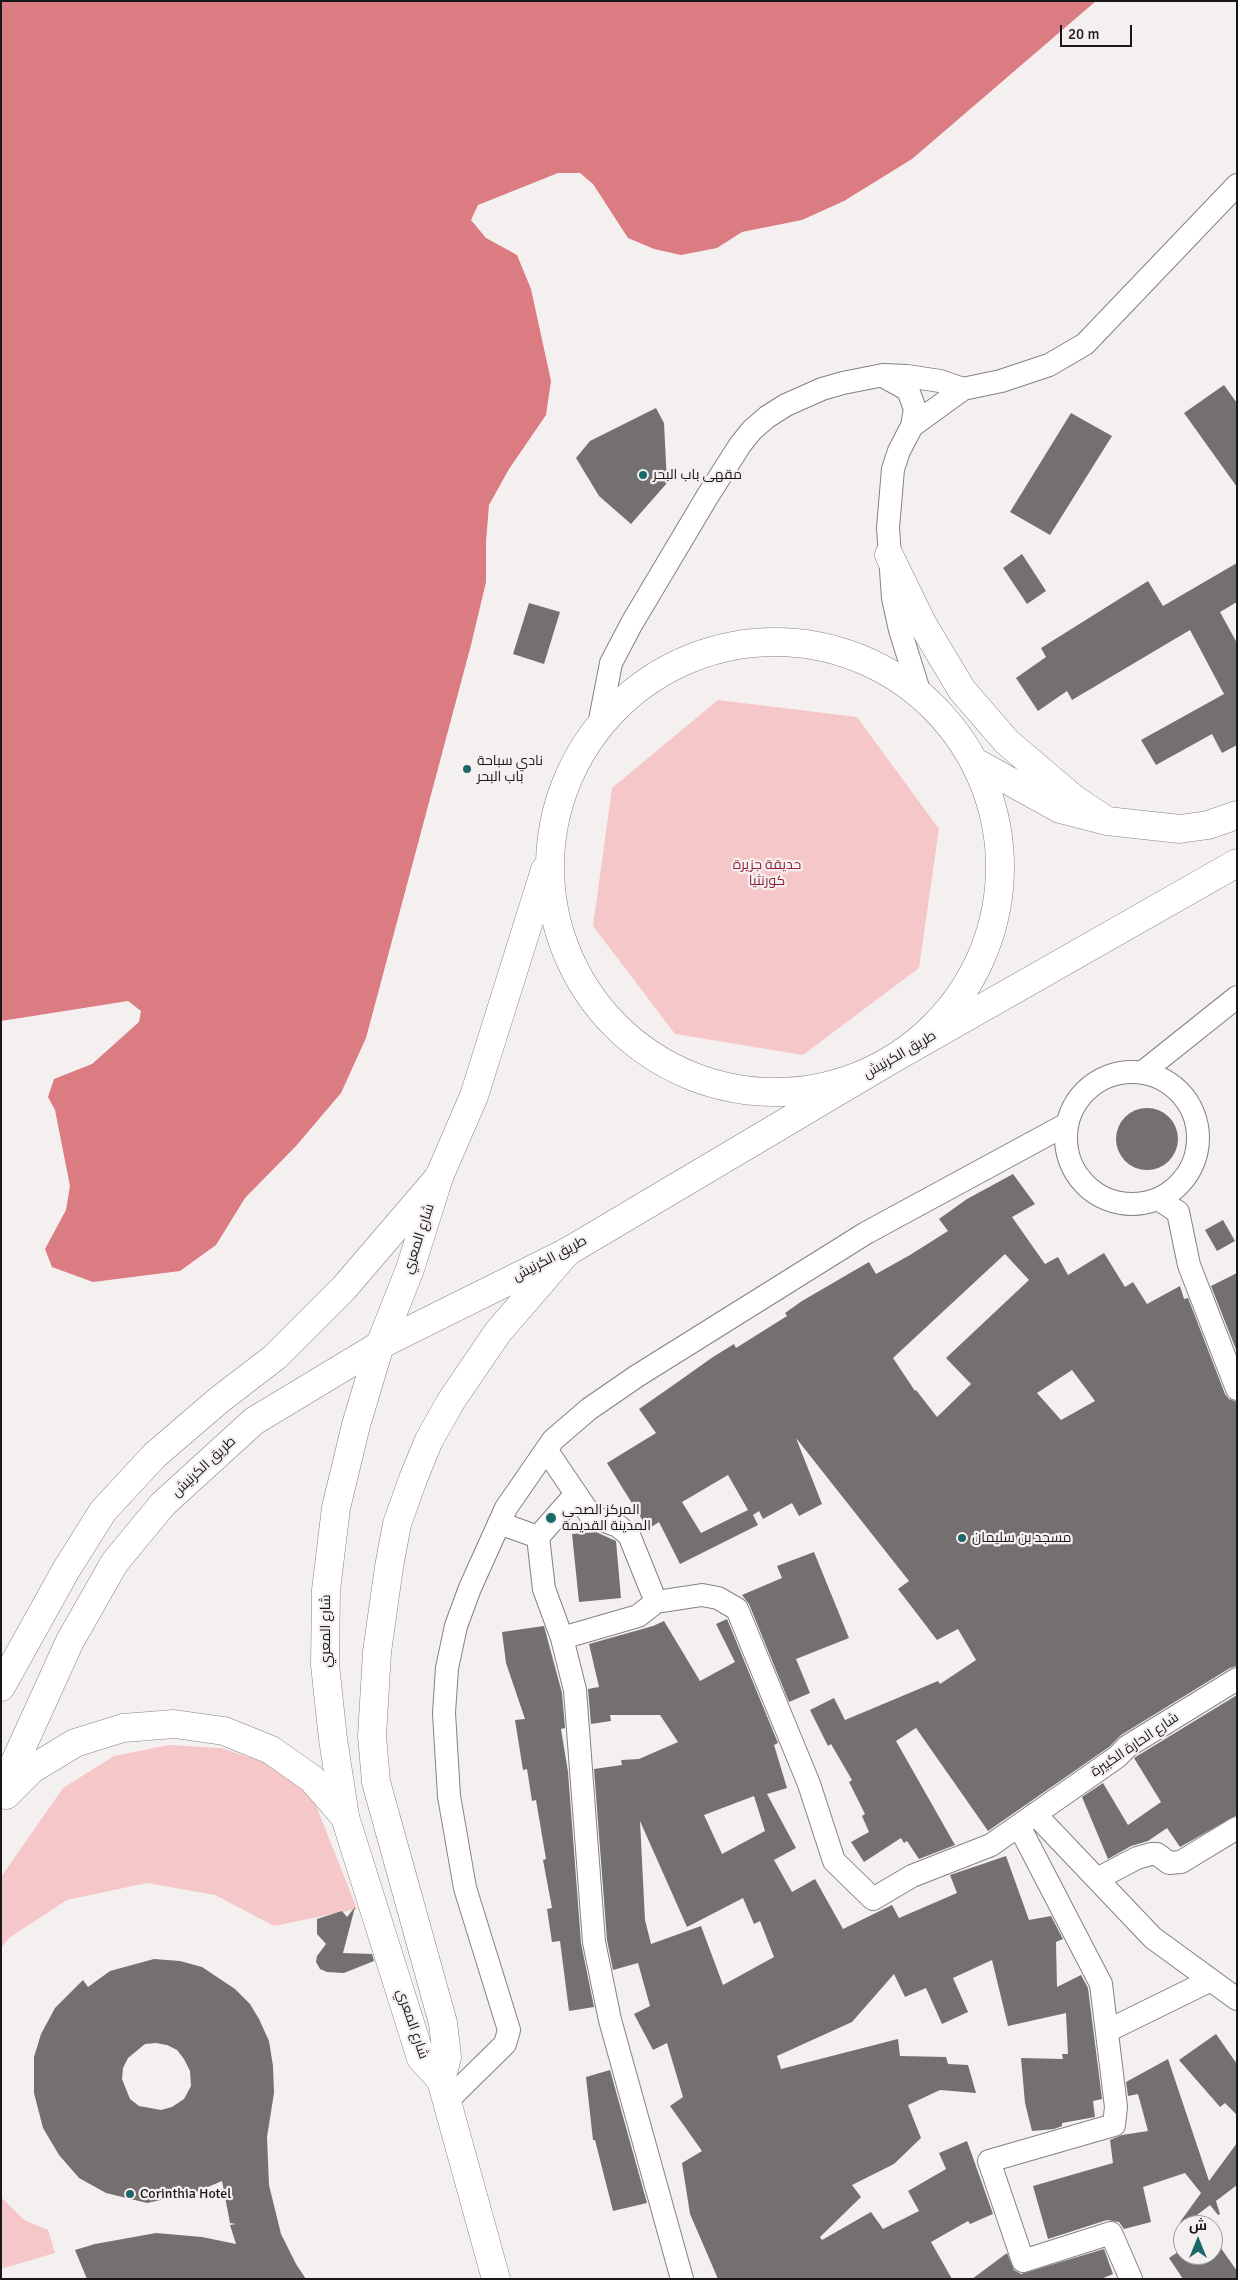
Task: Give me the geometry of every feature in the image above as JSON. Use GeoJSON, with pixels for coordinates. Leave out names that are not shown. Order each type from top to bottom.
{"type":"FeatureCollection","features":[{"type":"Feature","properties":{"kind":"main road"},"geometry":{"type":"LineString","coordinates":[[889,555],[923,625],[962,690],[1007,742],[1074,798],[1107,821]]}},
{"type":"Feature","properties":{"kind":"main road"},"geometry":{"type":"LineString","coordinates":[[1,1687],[66,1570],[103,1511],[155,1455],[275,1357],[344,1288],[438,1177],[474,1096],[549,857],[556,810],[570,774],[599,725],[627,697],[659,674],[695,656],[733,646],[773,642],[813,645],[851,655],[888,672],[920,694],[975,762],[995,816],[1001,873],[992,929],[970,982],[934,1027],[888,1061],[844,1081],[797,1091],[749,1090],[702,1080],[658,1059],[620,1030],[584,985],[566,951],[552,905],[549,857]]}},
{"type":"Feature","properties":{"kind":"main road"},"geometry":{"type":"LineString","coordinates":[[975,762],[1060,809],[1107,821],[1180,829],[1208,825],[1237,815]]}},
{"type":"Feature","properties":{"kind":"main road","name":"طريق الكرنيش"},"geometry":{"type":"LineString","coordinates":[[1,1793],[70,1641],[115,1562],[163,1504],[254,1421],[380,1345],[567,1252],[888,1061],[1237,863]]}},
{"type":"Feature","properties":{"kind":"main road","name":"شارع المعري"},"geometry":{"type":"LineString","coordinates":[[438,1177],[410,1269],[380,1345],[356,1425],[336,1508],[326,1590],[325,1664],[334,1748],[345,1817],[421,2058],[444,2090],[496,2279]]}},
{"type":"Feature","properties":{"kind":"main road","name":"شارع المعري"},"geometry":{"type":"LineString","coordinates":[[444,2090],[447,2057],[443,2023],[376,1782],[372,1726],[377,1652],[389,1567],[397,1524],[429,1440],[442,1416],[498,1332],[567,1252]]}},
{"type":"Feature","properties":{"kind":"main road"},"geometry":{"type":"LineString","coordinates":[[1,1799],[32,1769],[76,1743],[124,1728],[174,1724],[224,1732],[270,1750],[312,1779],[345,1817]]}},
{"type":"Feature","properties":{"kind":"street"},"geometry":{"type":"LineString","coordinates":[[912,426],[963,389],[1001,381],[1049,365],[1085,344],[1237,184]]}},
{"type":"Feature","properties":{"kind":"street"},"geometry":{"type":"LineString","coordinates":[[599,725],[611,664],[661,570],[740,445],[767,417],[802,397],[822,389],[883,375],[924,377],[963,389]]}},
{"type":"Feature","properties":{"kind":"street"},"geometry":{"type":"LineString","coordinates":[[883,375],[908,390],[915,409],[912,426],[899,451],[893,469],[889,495],[889,555],[893,598],[900,630],[920,694]]}},
{"type":"Feature","properties":{"kind":"street"},"geometry":{"type":"LineString","coordinates":[[1143,1072],[1237,997]]}},
{"type":"Feature","properties":{"kind":"street"},"geometry":{"type":"LineString","coordinates":[[1126,1072],[1143,1072],[1158,1077],[1172,1085],[1184,1096],[1193,1110],[1198,1130],[1198,1152],[1190,1172],[1176,1188],[1158,1199],[1137,1204],[1116,1202],[1096,1194],[1080,1180],[1070,1162],[1065,1141],[1067,1124],[1073,1108],[1082,1093],[1096,1082],[1111,1075],[1126,1072]]}},
{"type":"Feature","properties":{"kind":"street"},"geometry":{"type":"LineString","coordinates":[[444,2090],[505,2044],[509,2030],[465,1888],[449,1796],[444,1713],[447,1668],[456,1626],[470,1588],[506,1508],[553,1440],[589,1409],[732,1315],[866,1232],[1067,1124]]}},
{"type":"Feature","properties":{"kind":"street"},"geometry":{"type":"LineString","coordinates":[[1158,1199],[1178,1212],[1189,1265],[1237,1389]]}},
{"type":"Feature","properties":{"kind":"street"},"geometry":{"type":"LineString","coordinates":[[547,1451],[591,1516],[618,1526],[629,1535],[656,1602],[638,1616],[562,1638]]}},
{"type":"Feature","properties":{"kind":"street"},"geometry":{"type":"LineString","coordinates":[[576,1495],[538,1537],[544,1589],[562,1638],[575,1690],[594,1942],[610,2020],[682,2279]]}},
{"type":"Feature","properties":{"kind":"street"},"geometry":{"type":"LineString","coordinates":[[499,1523],[538,1537]]}},
{"type":"Feature","properties":{"kind":"street","name":"شارع الحارة الكبيرة"},"geometry":{"type":"LineString","coordinates":[[656,1602],[702,1595],[718,1598],[737,1609],[809,1784],[834,1861],[873,1899],[912,1876],[991,1845],[1117,1758],[1128,1746],[1237,1679]]}},
{"type":"Feature","properties":{"kind":"street"},"geometry":{"type":"LineString","coordinates":[[1027,1820],[1097,1878],[1153,1938],[1209,1981],[1237,1999]]}},
{"type":"Feature","properties":{"kind":"street"},"geometry":{"type":"LineString","coordinates":[[1027,1820],[1101,1984],[1109,2030],[1116,2106],[1114,2125],[989,2161],[1023,2261],[1111,2233],[1131,2279]]}},
{"type":"Feature","properties":{"kind":"street"},"geometry":{"type":"LineString","coordinates":[[1097,1878],[1137,1858],[1151,1854],[1157,1854],[1169,1863],[1181,1862],[1237,1828]]}},
{"type":"Feature","properties":{"kind":"street"},"geometry":{"type":"LineString","coordinates":[[1109,2030],[1209,1981]]}},
{"type":"Feature","properties":{"kind":"green space","name":"حديقة جزيرة كورنثيا"},"geometry":{"type":"Polygon","coordinates":[[[718,700],[857,717],[939,829],[919,968],[803,1055],[675,1034],[593,926],[612,788],[718,700]]]}},
{"type":"Feature","properties":{"kind":"green space"},"geometry":{"type":"Polygon","coordinates":[[[169,1745],[221,1748],[272,1765],[313,1798],[357,1909],[274,1926],[215,1895],[147,1883],[67,1900],[9,1938],[1,1948],[1,1877],[63,1788],[114,1756],[169,1745]]]}},
{"type":"Feature","properties":{"kind":"green space"},"geometry":{"type":"Polygon","coordinates":[[[1,2197],[24,2220],[48,2230],[55,2253],[1,2269],[1,2197]]]}},
{"type":"Feature","properties":{"kind":"shaded area"},"geometry":{"type":"Polygon","coordinates":[[[1,1],[1096,1],[912,159],[844,201],[802,220],[742,232],[717,248],[681,255],[654,249],[628,238],[593,184],[580,173],[558,173],[478,205],[471,220],[486,238],[517,255],[531,289],[551,381],[546,415],[509,469],[489,505],[486,542],[486,582],[471,645],[366,1038],[341,1093],[296,1146],[245,1198],[216,1245],[180,1271],[93,1282],[52,1267],[45,1249],[66,1210],[70,1186],[55,1110],[48,1097],[54,1079],[92,1064],[139,1022],[141,1011],[128,1001],[1,1021],[1,1]]]}},
{"type":"Feature","properties":{"kind":"building"},"geometry":{"type":"Polygon","coordinates":[[[1224,385],[1237,403],[1237,487],[1184,413],[1224,385]]]}},
{"type":"Feature","properties":{"kind":"building"},"geometry":{"type":"Polygon","coordinates":[[[656,408],[664,423],[667,483],[631,524],[599,496],[576,458],[590,441],[656,408]]]}},
{"type":"Feature","properties":{"kind":"building"},"geometry":{"type":"Polygon","coordinates":[[[1071,413],[1112,436],[1050,535],[1010,512],[1071,413]]]}},
{"type":"Feature","properties":{"kind":"building"},"geometry":{"type":"Polygon","coordinates":[[[1022,554],[1046,591],[1027,604],[1003,568],[1022,554]]]}},
{"type":"Feature","properties":{"kind":"building"},"geometry":{"type":"Polygon","coordinates":[[[1237,563],[1237,602],[1220,612],[1237,643],[1237,745],[1222,753],[1212,734],[1156,765],[1141,740],[1224,694],[1190,630],[1072,700],[1067,691],[1038,711],[1016,678],[1046,657],[1041,648],[1148,581],[1163,606],[1237,563]]]}},
{"type":"Feature","properties":{"kind":"building"},"geometry":{"type":"Polygon","coordinates":[[[529,603],[560,612],[544,664],[513,654],[529,603]]]}},
{"type":"Feature","properties":{"kind":"building"},"geometry":{"type":"Polygon","coordinates":[[[1141,1108],[1153,1108],[1169,1117],[1176,1127],[1178,1139],[1176,1151],[1169,1161],[1153,1170],[1141,1170],[1130,1165],[1121,1156],[1116,1145],[1116,1133],[1121,1122],[1130,1113],[1141,1108]]]}},
{"type":"Feature","properties":{"kind":"building"},"geometry":{"type":"Polygon","coordinates":[[[1013,1174],[1035,1204],[1012,1217],[1045,1264],[1058,1257],[1068,1275],[1104,1253],[1125,1287],[1133,1282],[1147,1304],[1180,1286],[1184,1299],[1188,1298],[1225,1394],[1229,1399],[1237,1402],[1237,1666],[1230,1668],[1121,1735],[1109,1747],[988,1831],[916,1728],[896,1741],[955,1845],[919,1859],[907,1841],[904,1843],[901,1838],[864,1862],[851,1842],[869,1832],[862,1816],[865,1814],[849,1782],[852,1780],[831,1744],[828,1746],[810,1710],[834,1698],[845,1720],[938,1681],[940,1684],[976,1660],[958,1629],[937,1640],[898,1589],[909,1581],[796,1438],[822,1504],[799,1516],[792,1503],[763,1519],[759,1511],[753,1515],[758,1525],[680,1564],[659,1522],[648,1529],[607,1463],[656,1433],[639,1409],[713,1357],[734,1344],[736,1348],[787,1316],[785,1313],[802,1301],[869,1262],[876,1274],[948,1231],[939,1219],[967,1199],[1013,1174]],[[1005,1254],[893,1358],[915,1391],[937,1417],[971,1384],[946,1358],[1029,1280],[1005,1254]],[[1072,1370],[1037,1393],[1061,1420],[1095,1401],[1072,1370]],[[728,1475],[682,1502],[701,1533],[748,1510],[728,1475]]]}},
{"type":"Feature","properties":{"kind":"building"},"geometry":{"type":"Polygon","coordinates":[[[1223,1220],[1235,1241],[1217,1251],[1205,1230],[1223,1220]]]}},
{"type":"Feature","properties":{"kind":"building"},"geometry":{"type":"Polygon","coordinates":[[[1237,1273],[1237,1352],[1211,1286],[1237,1273]]]}},
{"type":"Feature","properties":{"kind":"building"},"geometry":{"type":"Polygon","coordinates":[[[596,1532],[616,1541],[621,1598],[579,1602],[572,1534],[596,1532]]]}},
{"type":"Feature","properties":{"kind":"building"},"geometry":{"type":"Polygon","coordinates":[[[814,1552],[849,1638],[796,1659],[810,1693],[789,1702],[749,1604],[742,1595],[782,1578],[777,1566],[814,1552]]]}},
{"type":"Feature","properties":{"kind":"building"},"geometry":{"type":"Polygon","coordinates":[[[727,1619],[778,1743],[774,1745],[787,1788],[767,1794],[796,1848],[774,1860],[792,1892],[815,1879],[843,1929],[892,1905],[899,1918],[957,1893],[950,1875],[1006,1856],[1029,1920],[1051,1916],[1063,1939],[1056,1942],[1057,1987],[1081,1975],[1088,1988],[1102,2099],[1093,2101],[1095,2117],[1062,2123],[1062,2126],[1054,2129],[1032,2131],[1025,2103],[1021,2058],[1063,2059],[1062,2054],[1068,2054],[1066,2013],[1008,2026],[992,1960],[953,1978],[968,2012],[942,2024],[926,1988],[905,1997],[894,1974],[852,2022],[777,2056],[781,2069],[898,2039],[900,2056],[946,2057],[948,2064],[968,2065],[976,2093],[940,2090],[908,2105],[921,2138],[894,2164],[852,2185],[861,2197],[820,2237],[822,2240],[871,2212],[883,2229],[919,2211],[908,2191],[946,2169],[939,2153],[967,2141],[993,2214],[970,2224],[968,2221],[931,2242],[952,2279],[718,2279],[690,2214],[682,2163],[702,2151],[670,2106],[683,2097],[667,2043],[653,2050],[634,2014],[650,2006],[638,1963],[613,1970],[607,1940],[594,1769],[622,1765],[621,1760],[639,1759],[678,1742],[660,1715],[610,1715],[611,1721],[591,1724],[588,1689],[599,1687],[589,1644],[653,1626],[664,1621],[700,1681],[735,1662],[716,1624],[727,1619]],[[754,1796],[704,1815],[722,1854],[765,1831],[754,1796]],[[640,1821],[645,1920],[651,1944],[701,1926],[723,1985],[774,1957],[760,1921],[754,1924],[743,1898],[687,1927],[640,1821]]]}},
{"type":"Feature","properties":{"kind":"building"},"geometry":{"type":"Polygon","coordinates":[[[544,1626],[562,1693],[565,1728],[561,1729],[568,1772],[581,1943],[594,2007],[569,2011],[560,1941],[552,1942],[547,1909],[552,1908],[543,1860],[546,1859],[536,1800],[532,1801],[527,1769],[523,1770],[515,1720],[525,1719],[506,1663],[502,1632],[544,1626]]]}},
{"type":"Feature","properties":{"kind":"building"},"geometry":{"type":"Polygon","coordinates":[[[1237,1695],[1237,1815],[1180,1847],[1167,1828],[1148,1841],[1131,1846],[1108,1859],[1082,1797],[1103,1783],[1128,1825],[1161,1802],[1134,1758],[1237,1695]]]}},
{"type":"Feature","properties":{"kind":"building"},"geometry":{"type":"Polygon","coordinates":[[[355,1907],[343,1953],[372,1954],[374,1961],[344,1973],[327,1972],[320,1969],[316,1962],[317,1956],[326,1944],[317,1934],[317,1919],[342,1911],[347,1917],[355,1907]]]}},
{"type":"Feature","properties":{"kind":"building"},"geometry":{"type":"Polygon","coordinates":[[[154,1959],[180,1961],[202,1967],[235,1989],[250,2004],[269,2041],[273,2066],[274,2093],[267,2137],[269,2185],[281,2234],[306,2279],[87,2279],[75,2250],[95,2244],[156,2233],[202,2237],[236,2244],[230,2225],[236,2224],[230,2223],[222,2181],[194,2193],[147,2203],[106,2193],[79,2178],[59,2155],[43,2128],[34,2093],[34,2057],[41,2034],[55,2008],[83,1980],[88,1987],[110,1971],[154,1959]],[[145,2044],[128,2058],[123,2068],[122,2079],[130,2099],[139,2106],[161,2110],[172,2107],[184,2099],[191,2086],[190,2071],[184,2059],[177,2050],[167,2045],[145,2044]]]}},
{"type":"Feature","properties":{"kind":"building"},"geometry":{"type":"Polygon","coordinates":[[[1216,2034],[1237,2064],[1237,2115],[1225,2103],[1220,2107],[1179,2060],[1216,2034]]]}},
{"type":"Feature","properties":{"kind":"building"},"geometry":{"type":"Polygon","coordinates":[[[1168,2059],[1209,2181],[1237,2143],[1237,2185],[1216,2201],[1220,2214],[1218,2215],[1210,2205],[1197,2215],[1185,2215],[1201,2193],[1185,2173],[1143,2187],[1151,2222],[1124,2229],[1119,2222],[1107,2220],[1048,2239],[1033,2186],[1113,2163],[1110,2140],[1122,2135],[1148,2131],[1138,2094],[1128,2096],[1126,2082],[1168,2059]]]}},
{"type":"Feature","properties":{"kind":"building"},"geometry":{"type":"Polygon","coordinates":[[[610,2070],[647,2203],[613,2211],[595,2140],[593,2140],[586,2077],[610,2070]]]}},
{"type":"Feature","properties":{"kind":"building"},"geometry":{"type":"Polygon","coordinates":[[[1104,2249],[1113,2274],[1101,2279],[972,2279],[1007,2253],[1014,2270],[1021,2274],[1104,2249]]]}},
{"type":"Feature","properties":{"kind":"building"},"geometry":{"type":"Polygon","coordinates":[[[1223,2251],[1237,2271],[1237,2279],[1183,2279],[1174,2265],[1223,2265],[1223,2251]]]}},
{"type":"Feature","properties":{"kind":"building"},"geometry":{"type":"Polygon","coordinates":[[[1173,2255],[1173,2264],[1169,2258],[1173,2255]]]}},
{"type":"Feature","properties":{"kind":"place","name":"مقهى باب البحر"},"geometry":{"type":"Point","coordinates":[643,475]}},
{"type":"Feature","properties":{"kind":"place","name":"نادي سباحة باب البحر"},"geometry":{"type":"Point","coordinates":[467,769]}},
{"type":"Feature","properties":{"kind":"place","name":"المركز الصحي المدينة القديمة"},"geometry":{"type":"Point","coordinates":[551,1518]}},
{"type":"Feature","properties":{"kind":"place","name":"مسجد بن سليمان"},"geometry":{"type":"Point","coordinates":[962,1538]}},
{"type":"Feature","properties":{"kind":"place","name":"Corinthia Hotel"},"geometry":{"type":"Point","coordinates":[130,2194]}}]}
